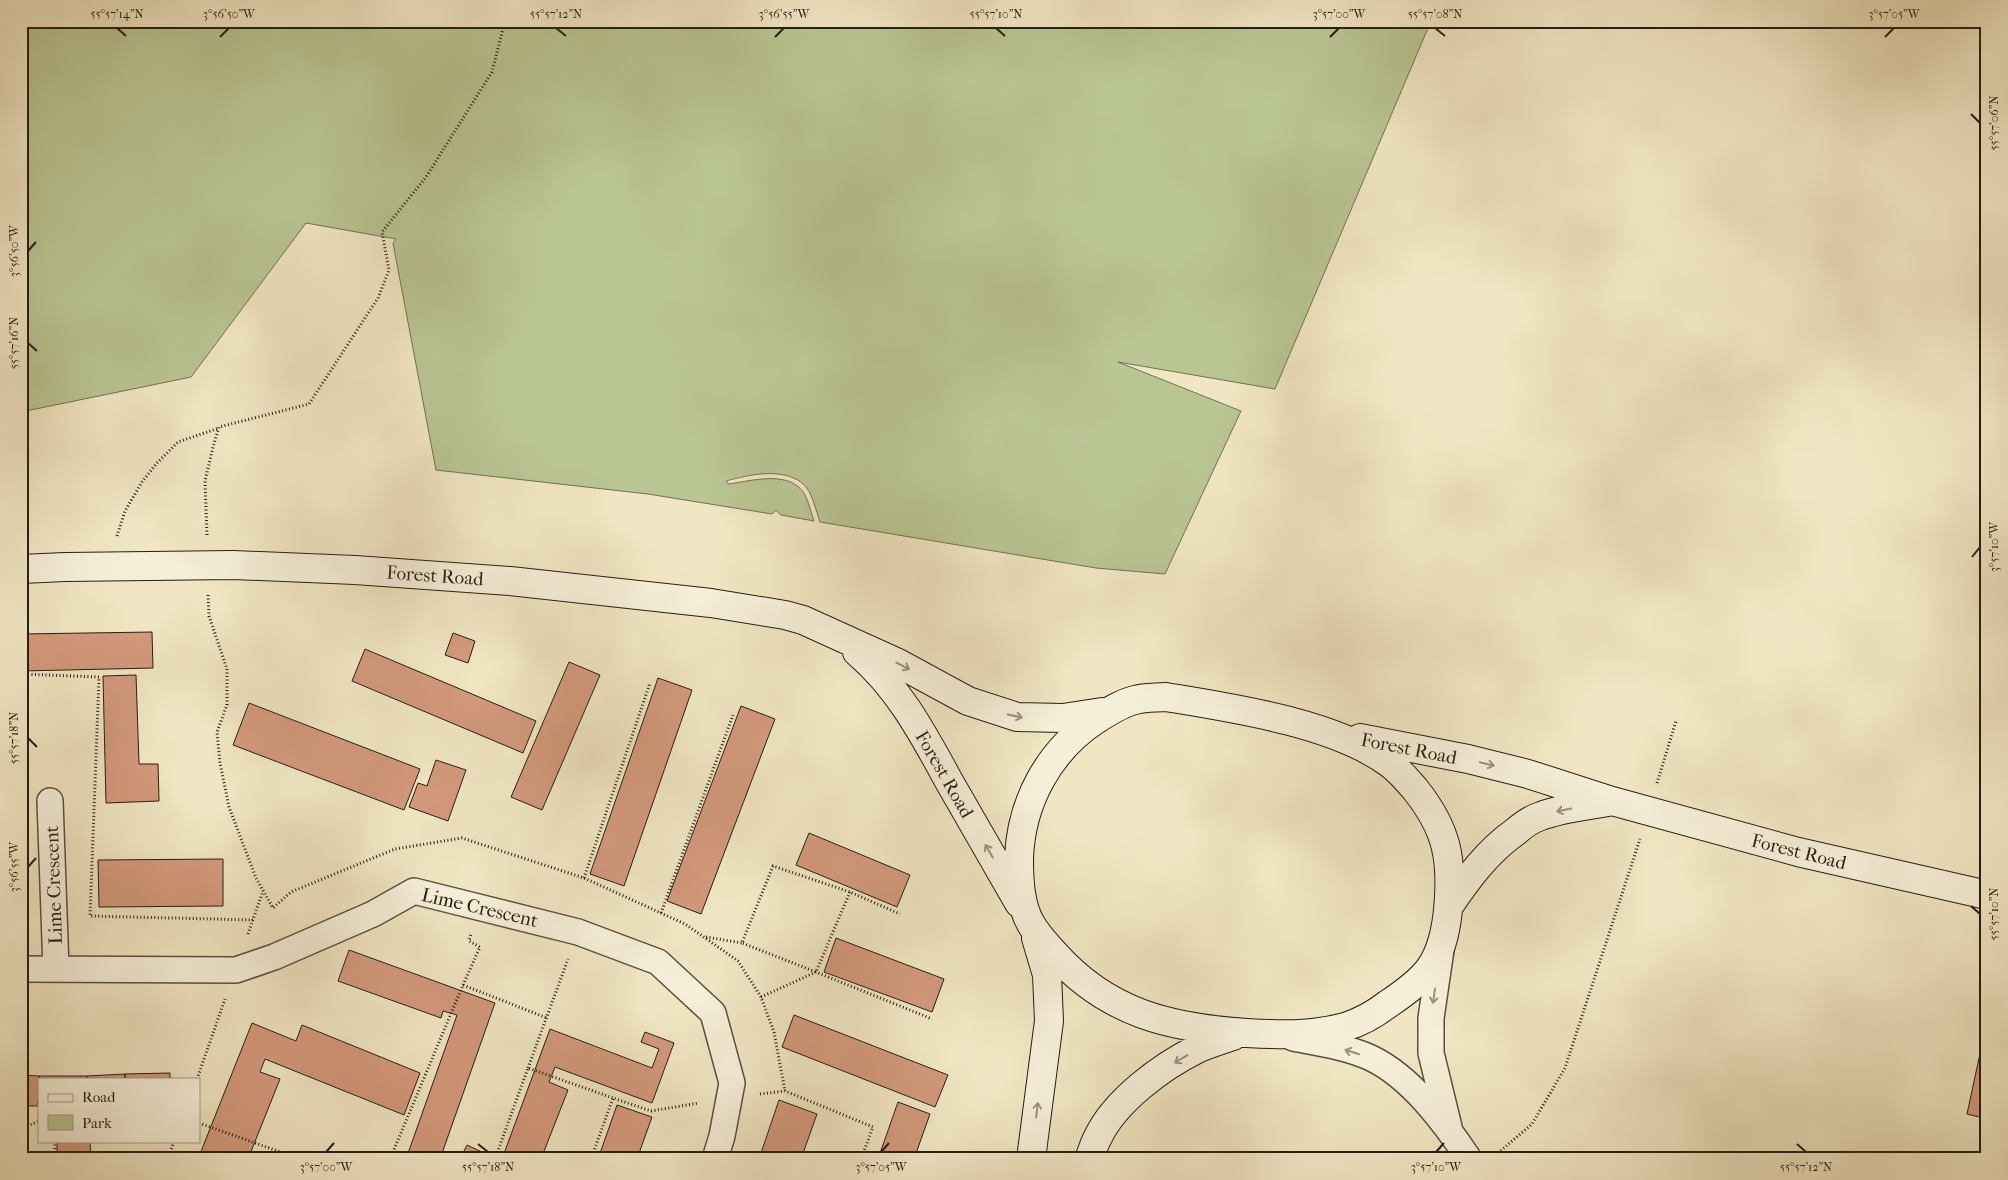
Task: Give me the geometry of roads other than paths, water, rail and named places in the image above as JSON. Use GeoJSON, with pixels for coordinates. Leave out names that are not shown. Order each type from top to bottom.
{"type":"FeatureCollection","features":[{"type":"Feature","properties":{"kind":"street","name":"Forest Road"},"geometry":{"type":"LineString","coordinates":[[21,569],[66,566],[233,565],[365,570],[491,579],[711,603],[785,615],[819,626],[842,639],[898,663],[968,701],[1017,717],[1063,718],[1108,712]]}},
{"type":"Feature","properties":{"kind":"street","name":"Forest Road"},"geometry":{"type":"LineString","coordinates":[[842,639],[878,670],[899,697],[924,736],[1032,925]]}},
{"type":"Feature","properties":{"kind":"street"},"geometry":{"type":"LineString","coordinates":[[1031,1159],[1049,1021],[1049,1000],[1047,975],[1032,925],[1023,904],[1019,871],[1020,843],[1025,816],[1048,766],[1064,746],[1085,726],[1108,712],[1135,700],[1166,697],[1224,706],[1320,730],[1360,747],[1388,763],[1406,779],[1426,803],[1439,825],[1449,857],[1449,906],[1430,1018],[1431,1053],[1451,1132]]}},
{"type":"Feature","properties":{"kind":"street","name":"Forest Road"},"geometry":{"type":"LineString","coordinates":[[1320,730],[1468,759],[1798,852],[1987,895]]}},
{"type":"Feature","properties":{"kind":"street","name":"Lime Crescent"},"geometry":{"type":"LineString","coordinates":[[50,801],[56,969]]}},
{"type":"Feature","properties":{"kind":"street","name":"Forest Road"},"geometry":{"type":"LineString","coordinates":[[1449,906],[1482,861],[1499,843],[1521,827],[1539,816],[1564,809],[1612,801]]}},
{"type":"Feature","properties":{"kind":"street","name":"Lime Crescent"},"geometry":{"type":"LineString","coordinates":[[21,969],[236,970],[274,957],[364,918],[414,891],[578,932],[658,962],[713,1013],[732,1083],[722,1136],[715,1159]]}},
{"type":"Feature","properties":{"kind":"street"},"geometry":{"type":"LineString","coordinates":[[1032,925],[1066,966],[1101,996],[1141,1014],[1184,1027],[1241,1033],[1306,1035],[1354,1024],[1372,1015],[1413,985],[1430,968],[1441,948]]}},
{"type":"Feature","properties":{"kind":"street"},"geometry":{"type":"LineString","coordinates":[[1089,1159],[1098,1136],[1115,1112],[1136,1091],[1161,1071],[1198,1049],[1241,1033]]}},
{"type":"Feature","properties":{"kind":"street"},"geometry":{"type":"LineString","coordinates":[[1284,1035],[1348,1050],[1372,1059],[1412,1089],[1451,1132],[1469,1159]]}}]}
